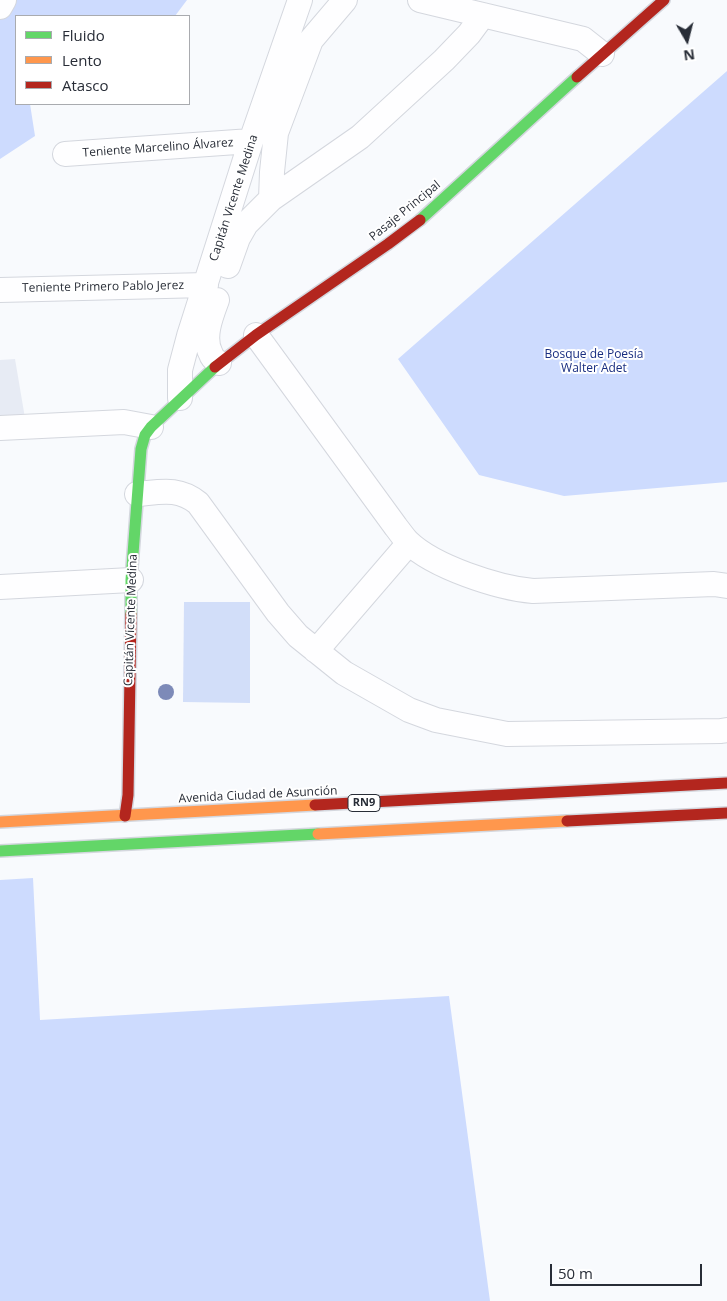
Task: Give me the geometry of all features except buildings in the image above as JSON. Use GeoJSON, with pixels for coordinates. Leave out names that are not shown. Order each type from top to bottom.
{"type":"FeatureCollection","features":[{"type":"Feature","properties":{"kind":"main road","name":"Pasaje Principal"},"geometry":{"type":"LineString","coordinates":[[151,427],[219,363],[256,335],[388,244],[423,217],[664,0]]}},
{"type":"Feature","properties":{"kind":"main road","name":"Capitán Vicente Medina"},"geometry":{"type":"LineString","coordinates":[[125,816],[128,795],[131,580],[141,449],[145,435],[151,427]]}},
{"type":"Feature","properties":{"kind":"main road","name":"Avenida Ciudad de Asunción"},"geometry":{"type":"LineString","coordinates":[[0,822],[727,784]]}},
{"type":"Feature","properties":{"kind":"main road"},"geometry":{"type":"LineString","coordinates":[[0,851],[727,813]]}},
{"type":"Feature","properties":{"kind":"street"},"geometry":{"type":"LineString","coordinates":[[0,7],[4,0]]}},
{"type":"Feature","properties":{"kind":"street","name":"Capitán Vicente Medina"},"geometry":{"type":"LineString","coordinates":[[180,398],[180,370],[189,336],[251,141],[300,0]]}},
{"type":"Feature","properties":{"kind":"street","name":"Capitán Vicente Medina"},"geometry":{"type":"LineString","coordinates":[[219,363],[211,355],[208,342],[209,322],[238,238],[246,224],[271,199],[276,133],[311,40],[345,0]]}},
{"type":"Feature","properties":{"kind":"street"},"geometry":{"type":"LineString","coordinates":[[420,0],[583,40],[602,54]]}},
{"type":"Feature","properties":{"kind":"street"},"geometry":{"type":"LineString","coordinates":[[271,199],[360,136],[444,60],[483,16]]}},
{"type":"Feature","properties":{"kind":"street","name":"Teniente Marcelino Álvarez"},"geometry":{"type":"LineString","coordinates":[[65,154],[251,141]]}},
{"type":"Feature","properties":{"kind":"street","name":"Teniente Primero Pablo Jerez"},"geometry":{"type":"LineString","coordinates":[[0,290],[206,285]]}},
{"type":"Feature","properties":{"kind":"street"},"geometry":{"type":"LineString","coordinates":[[256,335],[396,527],[409,543],[432,558],[463,572],[514,589],[534,591],[714,584],[724,584],[727,586]]}},
{"type":"Feature","properties":{"kind":"street"},"geometry":{"type":"LineString","coordinates":[[0,428],[124,422],[151,427]]}},
{"type":"Feature","properties":{"kind":"street"},"geometry":{"type":"LineString","coordinates":[[137,494],[166,491],[180,492],[191,497],[198,503],[278,613],[298,636],[344,673],[409,710],[436,720],[507,734],[563,735],[727,730]]}},
{"type":"Feature","properties":{"kind":"street"},"geometry":{"type":"LineString","coordinates":[[316,651],[409,543]]}},
{"type":"Feature","properties":{"kind":"street"},"geometry":{"type":"LineString","coordinates":[[0,587],[131,580]]}},
{"type":"Feature","properties":{"kind":"shaded area"},"geometry":{"type":"Polygon","coordinates":[[[15,359],[25,418],[0,420],[0,360],[15,359]]]}},
{"type":"Feature","properties":{"kind":"shaded area"},"geometry":{"type":"Polygon","coordinates":[[[184,602],[250,602],[250,703],[183,702],[184,602]]]}},
{"type":"Feature","properties":{"kind":"green space"},"geometry":{"type":"Polygon","coordinates":[[[0,0],[187,0],[176,15],[15,15],[15,105],[30,105],[35,136],[0,159],[0,0]]]}},
{"type":"Feature","properties":{"kind":"green space","name":"Bosque de Poesía Walter Adet"},"geometry":{"type":"Polygon","coordinates":[[[727,71],[727,482],[564,496],[479,475],[398,359],[727,71]]]}},
{"type":"Feature","properties":{"kind":"green space"},"geometry":{"type":"Polygon","coordinates":[[[33,878],[40,1020],[449,996],[490,1301],[0,1301],[0,880],[33,878]]]}},
{"type":"Feature","properties":{"kind":"traffic: fast"},"geometry":{"type":"LineString","coordinates":[[420,220],[577,77]]}},
{"type":"Feature","properties":{"kind":"traffic: fast"},"geometry":{"type":"LineString","coordinates":[[131,614],[131,580],[141,449],[145,435],[151,427],[215,367]]}},
{"type":"Feature","properties":{"kind":"traffic: fast"},"geometry":{"type":"LineString","coordinates":[[0,851],[318,834]]}},
{"type":"Feature","properties":{"kind":"traffic: slow"},"geometry":{"type":"LineString","coordinates":[[0,822],[315,805]]}},
{"type":"Feature","properties":{"kind":"traffic: slow"},"geometry":{"type":"LineString","coordinates":[[318,834],[567,821]]}},
{"type":"Feature","properties":{"kind":"traffic: jam"},"geometry":{"type":"LineString","coordinates":[[577,77],[664,0]]}},
{"type":"Feature","properties":{"kind":"traffic: jam"},"geometry":{"type":"LineString","coordinates":[[215,367],[256,335],[420,220]]}},
{"type":"Feature","properties":{"kind":"traffic: jam"},"geometry":{"type":"LineString","coordinates":[[125,816],[128,795],[131,614]]}},
{"type":"Feature","properties":{"kind":"traffic: jam"},"geometry":{"type":"LineString","coordinates":[[315,805],[727,783]]}},
{"type":"Feature","properties":{"kind":"traffic: jam"},"geometry":{"type":"LineString","coordinates":[[567,821],[727,813]]}}]}
